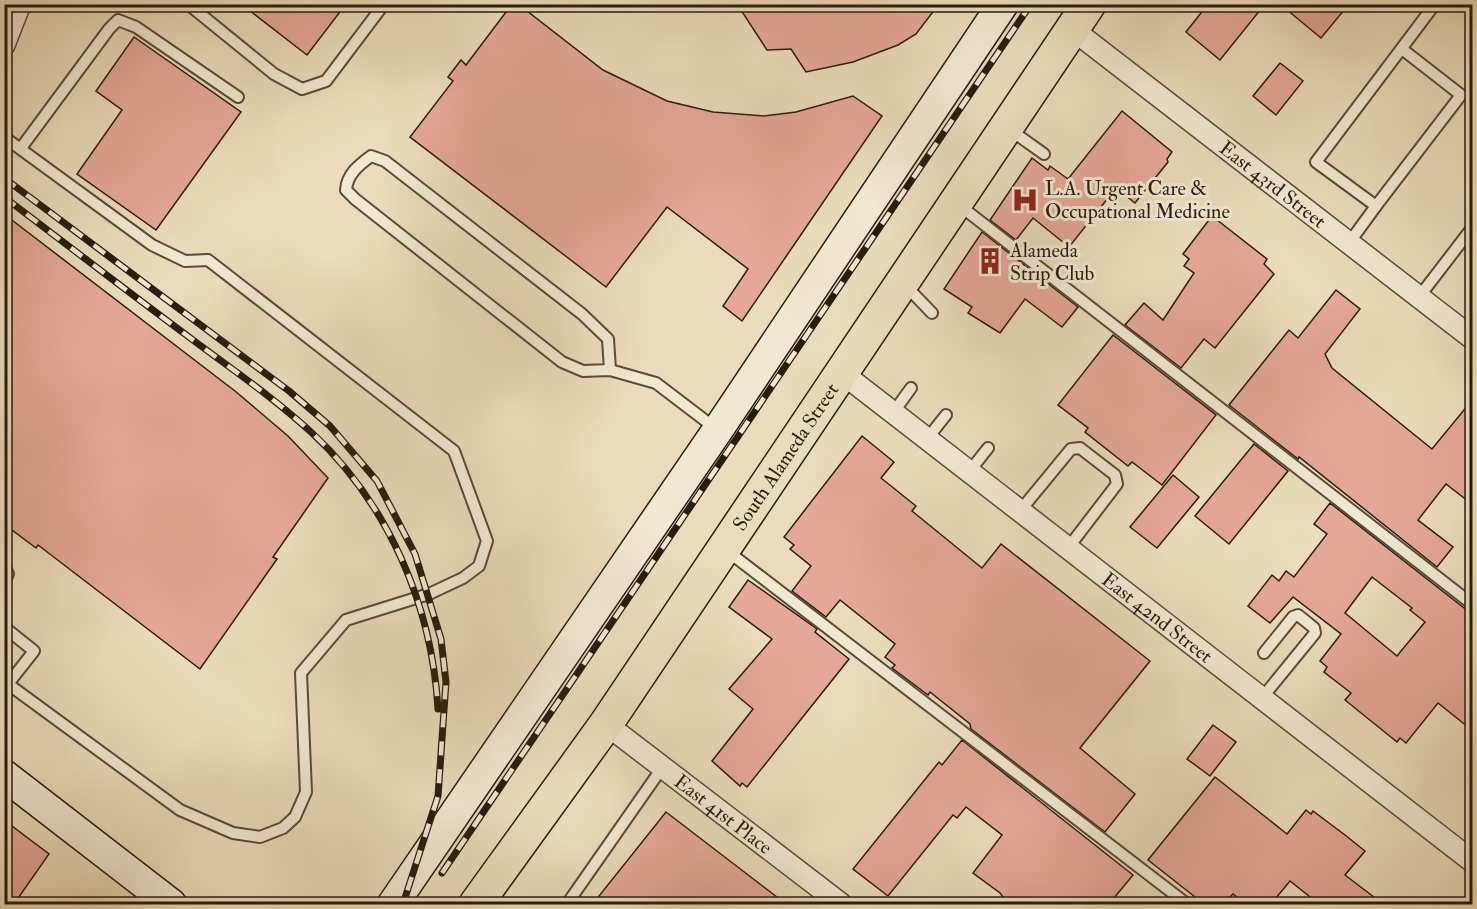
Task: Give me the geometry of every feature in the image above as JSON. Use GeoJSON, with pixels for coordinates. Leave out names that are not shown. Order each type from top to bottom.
{"type":"FeatureCollection","features":[{"type":"Feature","properties":{"kind":"main road","name":"South Alameda Street"},"geometry":{"type":"LineString","coordinates":[[476,904],[606,724],[1080,17]]}},
{"type":"Feature","properties":{"kind":"street"},"geometry":{"type":"LineString","coordinates":[[4,45],[20,4]]}},
{"type":"Feature","properties":{"kind":"street"},"geometry":{"type":"LineString","coordinates":[[393,904],[717,430],[1003,4]]}},
{"type":"Feature","properties":{"kind":"street","name":"East 43rd Street"},"geometry":{"type":"LineString","coordinates":[[1080,17],[1349,243],[1473,338]]}},
{"type":"Feature","properties":{"kind":"street","name":"East 42nd Street"},"geometry":{"type":"LineString","coordinates":[[842,373],[1473,861]]}},
{"type":"Feature","properties":{"kind":"street","name":"East 41st Place"},"geometry":{"type":"LineString","coordinates":[[606,724],[841,904]]}},
{"type":"Feature","properties":{"kind":"street"},"geometry":{"type":"LineString","coordinates":[[4,774],[171,904]]}},
{"type":"Feature","properties":{"kind":"lane"},"geometry":{"type":"LineString","coordinates":[[188,4],[274,74],[302,89],[326,81],[384,4]]}},
{"type":"Feature","properties":{"kind":"lane"},"geometry":{"type":"LineString","coordinates":[[1377,206],[1316,162],[1436,4]]}},
{"type":"Feature","properties":{"kind":"lane"},"geometry":{"type":"LineString","coordinates":[[21,148],[118,20],[136,27],[238,97]]}},
{"type":"Feature","properties":{"kind":"lane"},"geometry":{"type":"LineString","coordinates":[[1349,243],[1461,95],[1402,49]]}},
{"type":"Feature","properties":{"kind":"lane"},"geometry":{"type":"LineString","coordinates":[[1006,127],[1044,154]]}},
{"type":"Feature","properties":{"kind":"lane"},"geometry":{"type":"LineString","coordinates":[[4,137],[152,244],[185,261],[208,260],[454,451],[487,541],[479,566],[463,578],[429,594],[346,620],[301,673],[306,792],[295,817],[283,828],[260,837],[233,833],[180,810],[6,687],[34,651],[4,627]]}},
{"type":"Feature","properties":{"kind":"lane"},"geometry":{"type":"LineString","coordinates":[[610,370],[608,339],[582,314],[385,161],[371,156],[357,166],[346,182],[346,190],[355,199],[562,362],[584,371],[610,370],[656,383],[717,430]]}},
{"type":"Feature","properties":{"kind":"lane"},"geometry":{"type":"LineString","coordinates":[[956,202],[1473,604]]}},
{"type":"Feature","properties":{"kind":"lane"},"geometry":{"type":"LineString","coordinates":[[1419,297],[1473,228]]}},
{"type":"Feature","properties":{"kind":"lane"},"geometry":{"type":"LineString","coordinates":[[903,282],[932,313]]}},
{"type":"Feature","properties":{"kind":"lane"},"geometry":{"type":"LineString","coordinates":[[893,413],[911,388]]}},
{"type":"Feature","properties":{"kind":"lane"},"geometry":{"type":"LineString","coordinates":[[927,439],[946,415]]}},
{"type":"Feature","properties":{"kind":"lane"},"geometry":{"type":"LineString","coordinates":[[969,472],[988,448]]}},
{"type":"Feature","properties":{"kind":"lane"},"geometry":{"type":"LineString","coordinates":[[1020,511],[1071,449],[1080,448],[1115,476],[1117,484],[1068,548]]}},
{"type":"Feature","properties":{"kind":"lane"},"geometry":{"type":"LineString","coordinates":[[724,548],[1187,904]]}},
{"type":"Feature","properties":{"kind":"lane"},"geometry":{"type":"LineString","coordinates":[[4,564],[8,574],[4,583]]}},
{"type":"Feature","properties":{"kind":"lane"},"geometry":{"type":"LineString","coordinates":[[1262,698],[1315,633],[1314,628],[1298,615],[1293,617],[1264,653]]}},
{"type":"Feature","properties":{"kind":"lane"},"geometry":{"type":"LineString","coordinates":[[567,904],[663,768]]}},
{"type":"Feature","properties":{"kind":"building"},"geometry":{"type":"Polygon","coordinates":[[[241,4],[346,4],[307,55],[241,4]]]}},
{"type":"Feature","properties":{"kind":"building"},"geometry":{"type":"Polygon","coordinates":[[[512,4],[518,4],[603,70],[667,101],[713,112],[764,116],[796,112],[853,96],[882,116],[742,321],[723,306],[748,269],[667,207],[606,287],[410,137],[453,81],[448,77],[461,60],[466,65],[512,4]]]}},
{"type":"Feature","properties":{"kind":"building"},"geometry":{"type":"Polygon","coordinates":[[[737,4],[939,4],[916,34],[898,45],[853,62],[806,72],[791,49],[767,50],[737,4]]]}},
{"type":"Feature","properties":{"kind":"building"},"geometry":{"type":"Polygon","coordinates":[[[1208,4],[1265,4],[1220,60],[1186,32],[1208,4]]]}},
{"type":"Feature","properties":{"kind":"building"},"geometry":{"type":"Polygon","coordinates":[[[1280,4],[1349,4],[1321,38],[1280,4]]]}},
{"type":"Feature","properties":{"kind":"building"},"geometry":{"type":"Polygon","coordinates":[[[134,37],[241,112],[156,230],[77,174],[122,110],[96,91],[134,37]]]}},
{"type":"Feature","properties":{"kind":"building"},"geometry":{"type":"Polygon","coordinates":[[[1280,63],[1303,81],[1276,115],[1253,96],[1280,63]]]}},
{"type":"Feature","properties":{"kind":"building"},"geometry":{"type":"Polygon","coordinates":[[[1122,111],[1172,152],[1167,159],[1168,162],[1135,203],[1116,188],[1069,247],[1033,218],[1016,240],[990,220],[1032,158],[1048,170],[1050,166],[1068,179],[1122,111]]]}},
{"type":"Feature","properties":{"kind":"building"},"geometry":{"type":"Polygon","coordinates":[[[4,214],[235,391],[288,436],[328,478],[273,557],[277,559],[200,669],[38,545],[36,548],[4,524],[4,214]]]}},
{"type":"Feature","properties":{"kind":"building"},"geometry":{"type":"Polygon","coordinates":[[[1212,216],[1267,259],[1264,264],[1274,274],[1215,348],[1204,339],[1181,368],[1125,325],[1144,303],[1163,320],[1194,273],[1184,266],[1189,259],[1183,254],[1212,216]]]}},
{"type":"Feature","properties":{"kind":"building","name":"Alameda Strip Club"},"geometry":{"type":"Polygon","coordinates":[[[982,232],[1078,307],[1062,327],[1025,299],[1000,333],[968,313],[972,307],[944,289],[982,232]]]}},
{"type":"Feature","properties":{"kind":"building"},"geometry":{"type":"Polygon","coordinates":[[[1336,290],[1360,309],[1325,354],[1332,368],[1432,449],[1473,399],[1473,505],[1446,484],[1418,520],[1453,547],[1437,567],[1299,457],[1298,459],[1229,405],[1289,330],[1298,338],[1336,290]]]}},
{"type":"Feature","properties":{"kind":"building"},"geometry":{"type":"Polygon","coordinates":[[[1113,335],[1216,415],[1162,485],[1132,462],[1128,466],[1085,432],[1088,428],[1058,405],[1113,335]]]}},
{"type":"Feature","properties":{"kind":"building"},"geometry":{"type":"Polygon","coordinates":[[[862,436],[894,462],[881,478],[916,506],[912,511],[982,568],[1001,544],[1150,661],[1080,748],[1135,794],[1105,832],[971,729],[970,724],[930,692],[928,695],[892,668],[895,665],[885,657],[895,644],[840,600],[826,617],[792,591],[811,566],[790,549],[794,545],[784,537],[862,436]]]}},
{"type":"Feature","properties":{"kind":"building"},"geometry":{"type":"Polygon","coordinates":[[[1254,444],[1288,471],[1229,544],[1195,516],[1254,444]]]}},
{"type":"Feature","properties":{"kind":"building"},"geometry":{"type":"Polygon","coordinates":[[[1173,475],[1199,497],[1157,548],[1130,527],[1173,475]]]}},
{"type":"Feature","properties":{"kind":"building"},"geometry":{"type":"Polygon","coordinates":[[[1330,503],[1473,615],[1473,731],[1438,703],[1406,743],[1400,738],[1397,742],[1345,700],[1351,693],[1324,672],[1327,667],[1320,661],[1341,634],[1293,597],[1270,623],[1248,606],[1272,575],[1279,581],[1286,571],[1294,577],[1327,534],[1314,524],[1330,503]],[[1372,577],[1345,613],[1397,656],[1425,622],[1410,610],[1412,608],[1372,577]]]}},
{"type":"Feature","properties":{"kind":"building"},"geometry":{"type":"Polygon","coordinates":[[[748,580],[817,629],[815,632],[849,659],[747,787],[742,783],[740,786],[712,761],[753,709],[729,689],[772,639],[729,607],[748,580]]]}},
{"type":"Feature","properties":{"kind":"building"},"geometry":{"type":"Polygon","coordinates":[[[1213,725],[1236,742],[1210,776],[1187,759],[1213,725]]]}},
{"type":"Feature","properties":{"kind":"building"},"geometry":{"type":"Polygon","coordinates":[[[962,740],[1133,875],[1109,904],[1008,904],[1000,893],[973,873],[1002,835],[966,807],[957,818],[953,815],[888,896],[853,869],[939,762],[942,765],[962,740]]]}},
{"type":"Feature","properties":{"kind":"building"},"geometry":{"type":"Polygon","coordinates":[[[1215,777],[1287,834],[1306,810],[1311,814],[1313,811],[1345,835],[1365,851],[1345,875],[1383,904],[1319,904],[1290,881],[1271,904],[1246,904],[1233,894],[1223,904],[1204,904],[1148,860],[1215,777]]]}},
{"type":"Feature","properties":{"kind":"building"},"geometry":{"type":"Polygon","coordinates":[[[666,812],[786,904],[610,904],[599,896],[666,812]]]}},
{"type":"Feature","properties":{"kind":"building"},"geometry":{"type":"Polygon","coordinates":[[[4,820],[49,854],[14,904],[4,904],[4,820]]]}},
{"type":"Feature","properties":{"kind":"railway"},"geometry":{"type":"LineString","coordinates":[[442,873],[1031,4]]}},
{"type":"Feature","properties":{"kind":"railway"},"geometry":{"type":"LineString","coordinates":[[4,178],[289,391],[330,426],[377,481],[415,554],[441,639],[446,682],[438,796],[403,904]]}},
{"type":"Feature","properties":{"kind":"railway"},"geometry":{"type":"LineString","coordinates":[[4,197],[267,395],[297,419],[338,460],[383,523],[401,558],[426,632],[434,670],[438,709]]}},
{"type":"Feature","properties":{"kind":"place","name":"L.A. Urgent Care & Occupational Medicine"},"geometry":{"type":"Point","coordinates":[1025,200]}},
{"type":"Feature","properties":{"kind":"place","name":"Alameda Strip Club"},"geometry":{"type":"Point","coordinates":[990,261]}}]}
